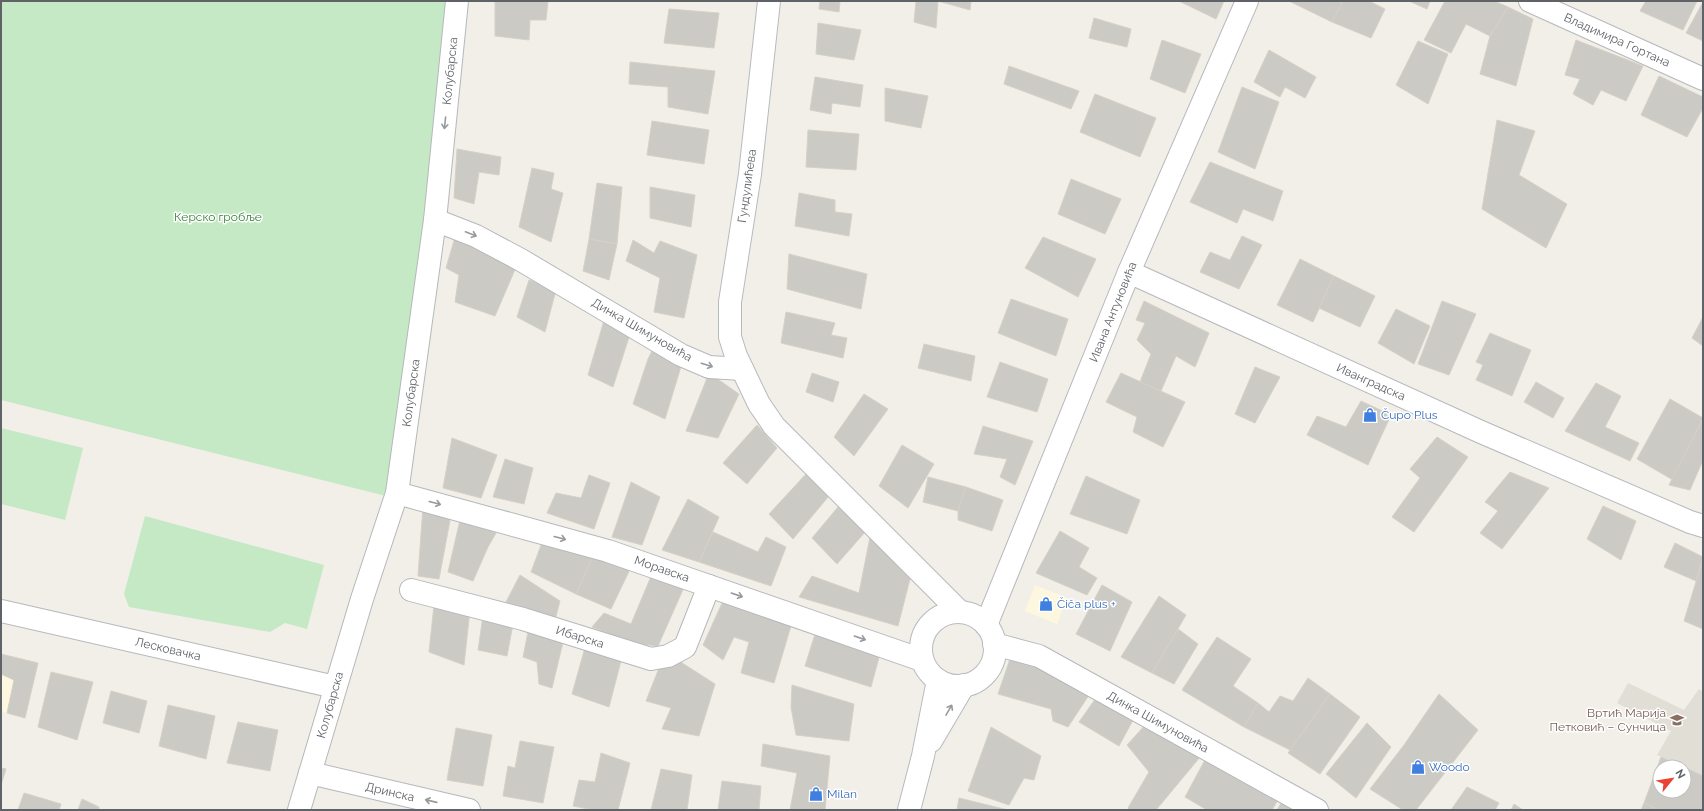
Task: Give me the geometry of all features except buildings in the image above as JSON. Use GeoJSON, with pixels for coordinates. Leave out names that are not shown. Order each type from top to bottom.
{"type":"FeatureCollection","features":[{"type":"Feature","properties":{"kind":"street","name":"Колубарска"},"geometry":{"type":"LineString","coordinates":[[299,810],[362,599],[397,493],[435,220],[457,1]]}},
{"type":"Feature","properties":{"kind":"street","name":"Гундулићева"},"geometry":{"type":"LineString","coordinates":[[742,369],[730,337],[730,302],[750,174],[769,1]]}},
{"type":"Feature","properties":{"kind":"street","name":"Ивана Антуновића"},"geometry":{"type":"LineString","coordinates":[[990,634],[1129,272],[1247,1]]}},
{"type":"Feature","properties":{"kind":"street","name":"Владимира Гортана"},"geometry":{"type":"LineString","coordinates":[[1530,1],[1703,79]]}},
{"type":"Feature","properties":{"kind":"street","name":"Динка Шимуновића"},"geometry":{"type":"LineString","coordinates":[[435,220],[483,239],[682,355],[710,367],[742,369]]}},
{"type":"Feature","properties":{"kind":"street","name":"Иванградска"},"geometry":{"type":"LineString","coordinates":[[1129,272],[1481,432],[1690,522],[1703,526]]}},
{"type":"Feature","properties":{"kind":"street"},"geometry":{"type":"LineString","coordinates":[[742,369],[759,404],[774,426],[960,612]]}},
{"type":"Feature","properties":{"kind":"street","name":"Моравска"},"geometry":{"type":"LineString","coordinates":[[397,493],[608,551],[922,660]]}},
{"type":"Feature","properties":{"kind":"street"},"geometry":{"type":"LineString","coordinates":[[918,570],[936,619]]}},
{"type":"Feature","properties":{"kind":"street","name":"Ибарска"},"geometry":{"type":"LineString","coordinates":[[410,590],[523,619],[651,659],[668,656],[685,646],[709,586]]}},
{"type":"Feature","properties":{"kind":"street","name":"Лесковачка"},"geometry":{"type":"LineString","coordinates":[[1,611],[335,687]]}},
{"type":"Feature","properties":{"kind":"street"},"geometry":{"type":"LineString","coordinates":[[960,612],[974,616],[990,634],[993,658],[987,671],[977,680],[964,685],[949,685],[938,680],[928,671],[922,660],[921,646],[924,634],[936,619],[947,613],[960,612]]}},
{"type":"Feature","properties":{"kind":"street","name":"Динка Шимуновића"},"geometry":{"type":"LineString","coordinates":[[990,634],[1039,656],[1317,810]]}},
{"type":"Feature","properties":{"kind":"street"},"geometry":{"type":"LineString","coordinates":[[909,810],[923,756],[938,680]]}},
{"type":"Feature","properties":{"kind":"street"},"geometry":{"type":"LineString","coordinates":[[923,756],[964,685]]}},
{"type":"Feature","properties":{"kind":"street","name":"Дринска"},"geometry":{"type":"LineString","coordinates":[[310,773],[469,810]]}},
{"type":"Feature","properties":{"kind":"shaded area","name":"Čiča plus +"},"geometry":{"type":"Polygon","coordinates":[[[1035,585],[1067,598],[1057,624],[1025,611],[1035,585]]]}},
{"type":"Feature","properties":{"kind":"shaded area"},"geometry":{"type":"Polygon","coordinates":[[[1,674],[14,680],[7,713],[1,711],[1,674]]]}},
{"type":"Feature","properties":{"kind":"shaded area","name":"Вртић Марија Петковић – Сунчица"},"geometry":{"type":"Polygon","coordinates":[[[1628,683],[1684,710],[1699,689],[1703,692],[1703,776],[1692,771],[1692,759],[1666,759],[1657,755],[1671,731],[1617,703],[1628,683]]]}},
{"type":"Feature","properties":{"kind":"green space","name":"Керско гробље"},"geometry":{"type":"Polygon","coordinates":[[[1,1],[462,1],[402,500],[1,400],[1,1]]]}},
{"type":"Feature","properties":{"kind":"green space"},"geometry":{"type":"Polygon","coordinates":[[[1,428],[83,448],[65,520],[1,504],[1,428]]]}},
{"type":"Feature","properties":{"kind":"green space"},"geometry":{"type":"Polygon","coordinates":[[[145,516],[324,565],[307,629],[285,623],[270,632],[129,607],[124,594],[145,516]]]}},
{"type":"Feature","properties":{"kind":"place","name":"Čupo Plus"},"geometry":{"type":"Point","coordinates":[1370,415]}},
{"type":"Feature","properties":{"kind":"place","name":"Čiča plus +"},"geometry":{"type":"Point","coordinates":[1046,604]}},
{"type":"Feature","properties":{"kind":"place","name":"Вртић Марија Петковић – Сунчица"},"geometry":{"type":"Point","coordinates":[1677,720]}},
{"type":"Feature","properties":{"kind":"place","name":"Woodo"},"geometry":{"type":"Point","coordinates":[1418,767]}},
{"type":"Feature","properties":{"kind":"place","name":"Milan"},"geometry":{"type":"Point","coordinates":[816,794]}}]}
